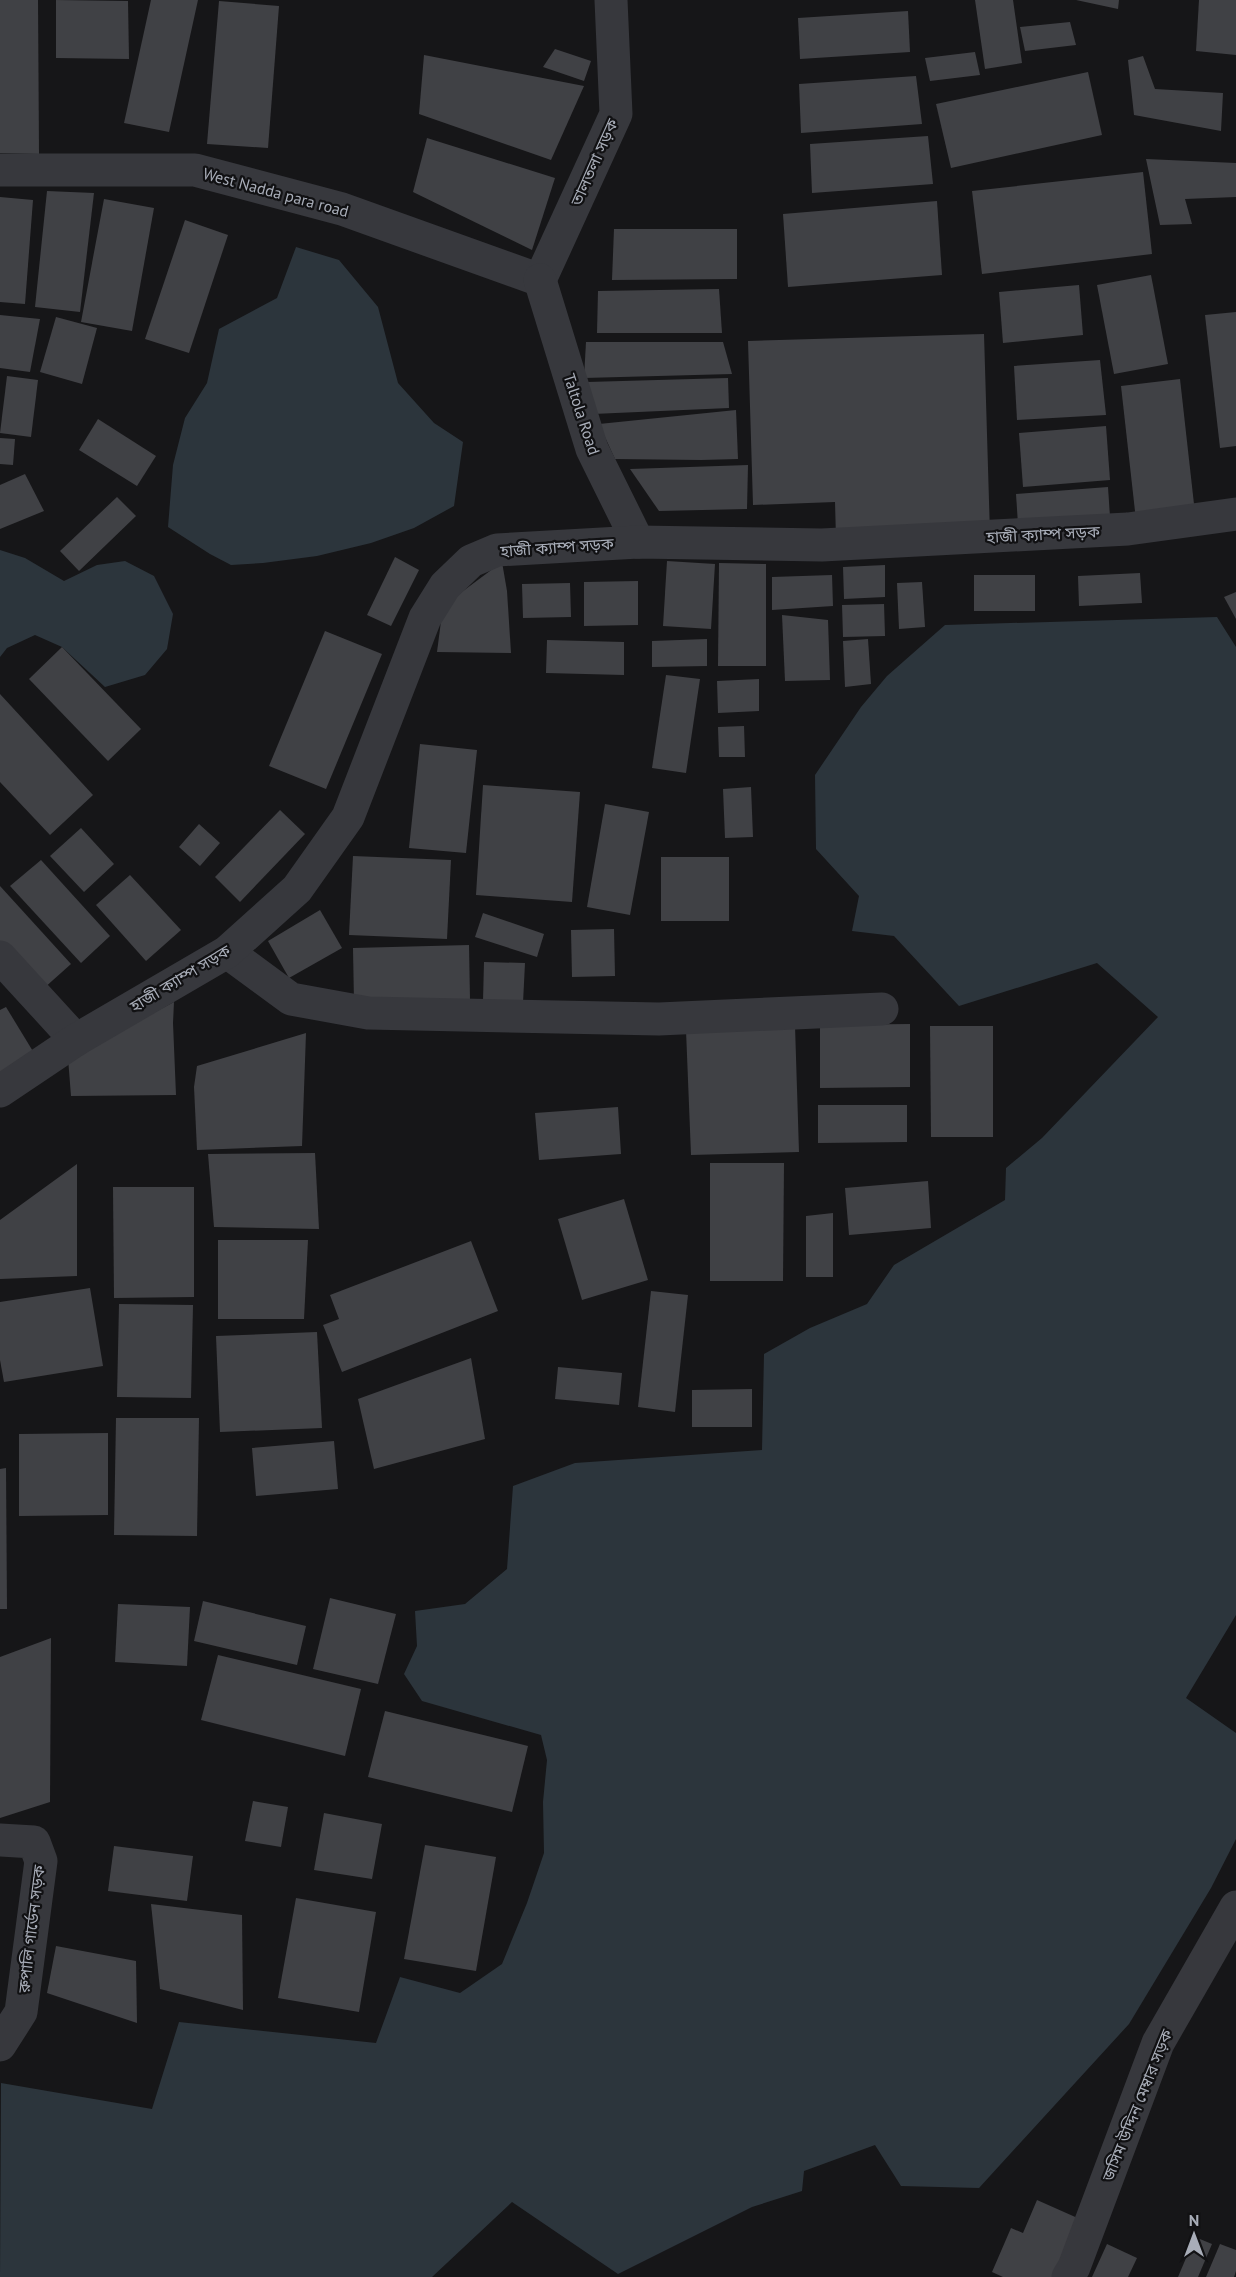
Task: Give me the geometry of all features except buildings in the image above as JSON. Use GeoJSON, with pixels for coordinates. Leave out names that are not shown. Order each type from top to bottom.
{"type":"FeatureCollection","features":[{"type":"Feature","properties":{"kind":"street","name":"তালতলা সড়ক"},"geometry":{"type":"LineString","coordinates":[[540,280],[616,114],[611,0]]}},
{"type":"Feature","properties":{"kind":"street","name":"West Nadda para road"},"geometry":{"type":"LineString","coordinates":[[0,170],[195,170],[342,209],[540,280]]}},
{"type":"Feature","properties":{"kind":"street","name":"Taltola Road"},"geometry":{"type":"LineString","coordinates":[[540,280],[592,449],[638,542]]}},
{"type":"Feature","properties":{"kind":"street","name":"হাজী ক্যাম্প সড়ক"},"geometry":{"type":"LineString","coordinates":[[0,1091],[76,1040],[227,952],[297,889],[348,817],[424,618],[445,586],[471,561],[497,550],[638,542],[822,545],[1128,529],[1236,514]]}},
{"type":"Feature","properties":{"kind":"street"},"geometry":{"type":"LineString","coordinates":[[227,952],[291,999],[368,1013],[659,1019],[882,1009]]}},
{"type":"Feature","properties":{"kind":"street"},"geometry":{"type":"LineString","coordinates":[[0,957],[76,1040]]}},
{"type":"Feature","properties":{"kind":"street","name":"রুপালি গার্ডেন সড়ক"},"geometry":{"type":"LineString","coordinates":[[0,1840],[34,1842],[40,1861],[21,2012],[0,2045]]}},
{"type":"Feature","properties":{"kind":"street","name":"জসিম উদ্দিন মেম্বার সড়ক"},"geometry":{"type":"LineString","coordinates":[[1068,2277],[1074,2267],[1158,2043],[1236,1907]]}},
{"type":"Feature","properties":{"kind":"shaded area"},"geometry":{"type":"Polygon","coordinates":[[[296,247],[339,260],[378,307],[398,383],[434,423],[463,442],[454,506],[414,528],[371,543],[317,556],[231,565],[168,527],[173,465],[185,418],[207,383],[219,329],[277,298],[296,247]]]}},
{"type":"Feature","properties":{"kind":"shaded area"},"geometry":{"type":"Polygon","coordinates":[[[0,550],[25,558],[64,581],[97,565],[125,561],[154,576],[173,614],[167,649],[145,675],[105,687],[62,647],[35,635],[7,648],[0,657],[0,550]]]}},
{"type":"Feature","properties":{"kind":"shaded area"},"geometry":{"type":"Polygon","coordinates":[[[1217,617],[1236,647],[1236,1615],[1186,1698],[1236,1733],[1236,1839],[1211,1888],[1129,2024],[979,2188],[901,2186],[875,2145],[804,2171],[802,2191],[752,2207],[618,2274],[512,2202],[432,2277],[0,2277],[1,2083],[152,2109],[179,2022],[376,2043],[400,1977],[460,1993],[502,1964],[544,1853],[543,1802],[547,1760],[541,1735],[422,1701],[404,1674],[417,1646],[415,1611],[465,1604],[507,1569],[513,1486],[575,1463],[762,1450],[764,1354],[810,1328],[867,1304],[894,1265],[1005,1200],[1006,1168],[1042,1138],[1158,1017],[1097,963],[959,1006],[894,936],[852,931],[859,896],[816,849],[815,775],[861,707],[887,676],[945,625],[1217,617]]]}}]}
